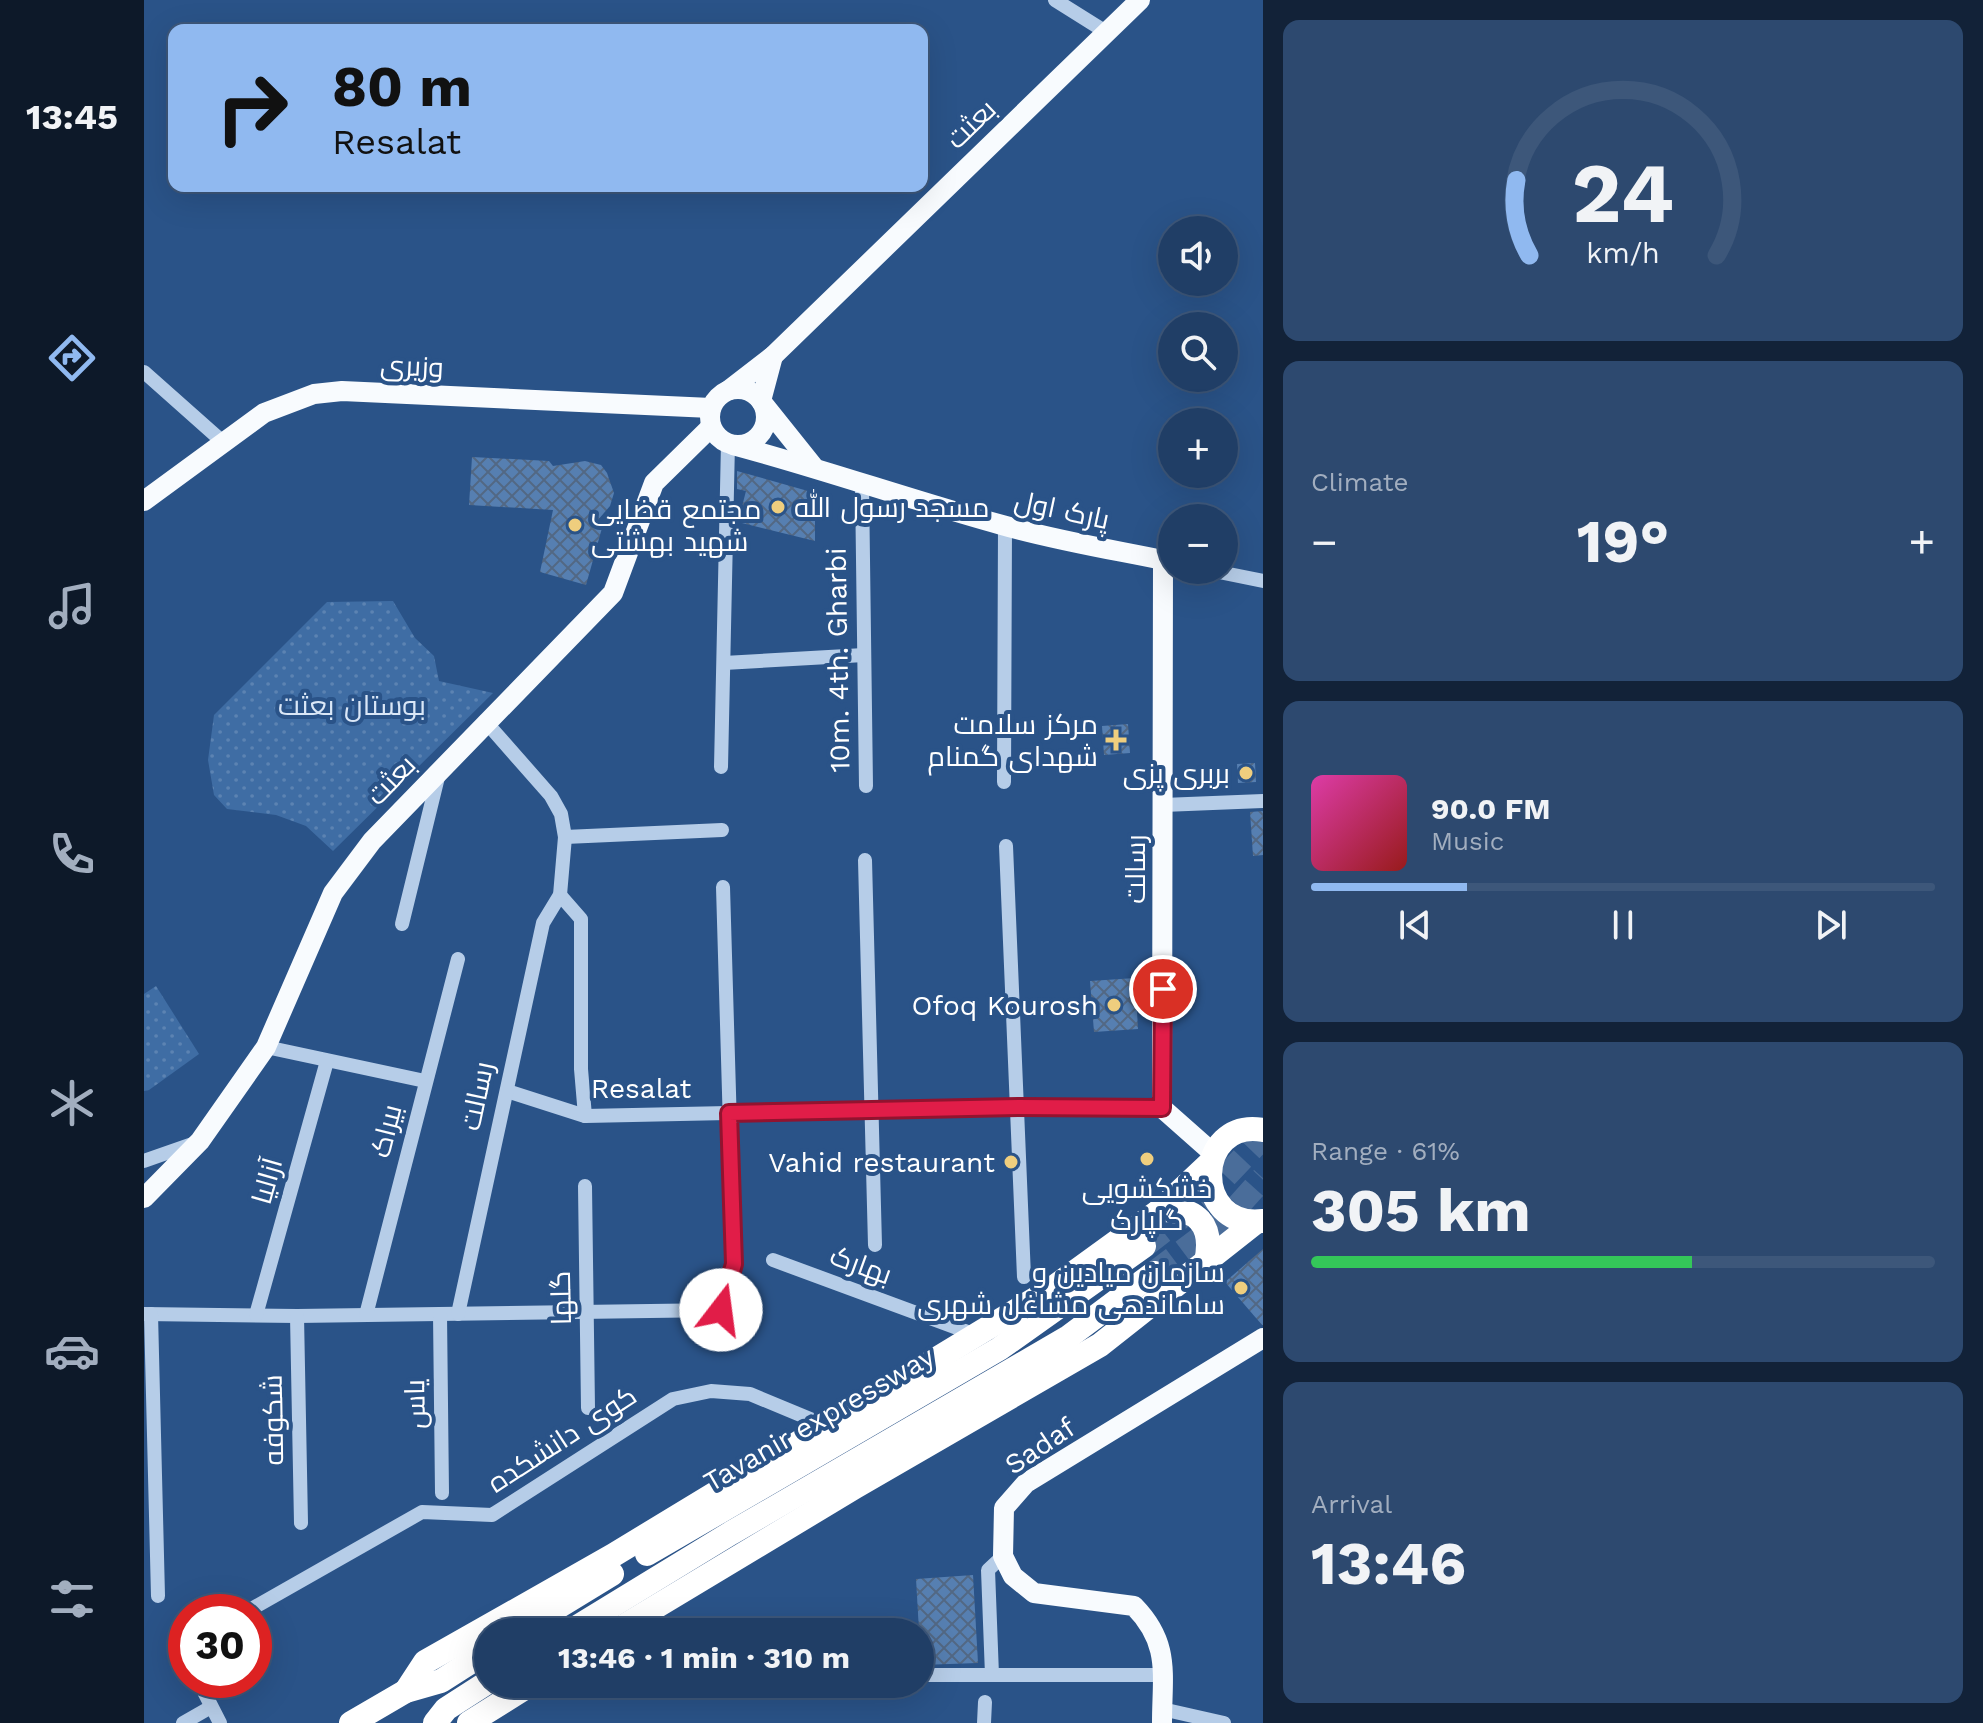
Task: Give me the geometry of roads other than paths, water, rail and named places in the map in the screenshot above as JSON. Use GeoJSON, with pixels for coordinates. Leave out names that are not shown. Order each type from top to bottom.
{"type":"FeatureCollection","features":[{"type":"Feature","properties":{"kind":"highway"},"geometry":{"type":"LineString","coordinates":[[406,1691],[425,1662],[612,1556],[1050,1290],[1159,1211],[1231,1136],[1252,1131],[1263,1112]]}},
{"type":"Feature","properties":{"kind":"highway"},"geometry":{"type":"LineString","coordinates":[[1212,1159],[1209,1178],[1218,1204],[1242,1220],[1259,1221]]}},
{"type":"Feature","properties":{"kind":"highway"},"geometry":{"type":"LineString","coordinates":[[1159,1211],[1176,1208],[1193,1214],[1205,1227],[1210,1245],[1206,1262]]}},
{"type":"Feature","properties":{"kind":"highway"},"geometry":{"type":"LineString","coordinates":[[637,1618],[1100,1345],[1259,1221]]}},
{"type":"Feature","properties":{"kind":"highway","name":"Tavanir expressway"},"geometry":{"type":"LineString","coordinates":[[541,1618],[999,1349],[1144,1246]]}},
{"type":"Feature","properties":{"kind":"highway","name":"Tavanir expressway"},"geometry":{"type":"LineString","coordinates":[[592,1618],[756,1518],[1067,1338],[1154,1273]]}},
{"type":"Feature","properties":{"kind":"highway"},"geometry":{"type":"LineString","coordinates":[[351,1723],[406,1691],[441,1681],[474,1660]]}},
{"type":"Feature","properties":{"kind":"highway"},"geometry":{"type":"LineString","coordinates":[[435,1723],[446,1709],[474,1691]]}},
{"type":"Feature","properties":{"kind":"highway"},"geometry":{"type":"LineString","coordinates":[[469,1723],[509,1698]]}},
{"type":"Feature","properties":{"kind":"main road","name":"بعثت"},"geometry":{"type":"LineString","coordinates":[[729,390],[773,356],[1140,0]]}},
{"type":"Feature","properties":{"kind":"main road"},"geometry":{"type":"LineString","coordinates":[[773,356],[761,401],[766,418],[759,435],[751,441],[730,444],[716,435],[711,418],[721,394],[729,390],[747,390],[761,401],[813,466]]}},
{"type":"Feature","properties":{"kind":"main road","name":"وزیری"},"geometry":{"type":"LineString","coordinates":[[144,501],[264,413],[291,400],[314,394],[342,391],[711,418]]}},
{"type":"Feature","properties":{"kind":"main road","name":"بعثت"},"geometry":{"type":"LineString","coordinates":[[144,1198],[200,1141],[266,1047],[333,893],[372,841],[485,721],[613,593],[654,483],[711,418]]}},
{"type":"Feature","properties":{"kind":"main road","name":"پارک اول"},"geometry":{"type":"LineString","coordinates":[[730,444],[813,466],[862,484],[1005,526],[1158,559]]}},
{"type":"Feature","properties":{"kind":"main road","name":"رسالت"},"geometry":{"type":"LineString","coordinates":[[1162,1108],[1167,584]]}},
{"type":"Feature","properties":{"kind":"main road"},"geometry":{"type":"LineString","coordinates":[[1162,1108],[1212,1159]]}},
{"type":"Feature","properties":{"kind":"main road","name":"Sadaf"},"geometry":{"type":"LineString","coordinates":[[1003,1556],[1004,1508],[1026,1483],[1263,1338]]}},
{"type":"Feature","properties":{"kind":"main road"},"geometry":{"type":"LineString","coordinates":[[1003,1556],[1013,1576],[1034,1593],[1134,1606],[1154,1629],[1161,1652],[1162,1716]]}},
{"type":"Feature","properties":{"kind":"street"},"geometry":{"type":"LineString","coordinates":[[1055,0],[1106,32]]}},
{"type":"Feature","properties":{"kind":"street"},"geometry":{"type":"LineString","coordinates":[[144,372],[224,443]]}},
{"type":"Feature","properties":{"kind":"street"},"geometry":{"type":"LineString","coordinates":[[721,767],[730,444]]}},
{"type":"Feature","properties":{"kind":"street","name":"10m. 4th. Gharbi"},"geometry":{"type":"LineString","coordinates":[[862,484],[866,786]]}},
{"type":"Feature","properties":{"kind":"street"},"geometry":{"type":"LineString","coordinates":[[1004,782],[1005,526]]}},
{"type":"Feature","properties":{"kind":"street"},"geometry":{"type":"LineString","coordinates":[[1238,576],[1263,581]]}},
{"type":"Feature","properties":{"kind":"street"},"geometry":{"type":"LineString","coordinates":[[724,663],[864,655]]}},
{"type":"Feature","properties":{"kind":"street"},"geometry":{"type":"LineString","coordinates":[[485,721],[551,796],[561,814],[565,837],[560,895],[581,919],[581,1069],[585,1116]]}},
{"type":"Feature","properties":{"kind":"street"},"geometry":{"type":"LineString","coordinates":[[402,924],[440,769]]}},
{"type":"Feature","properties":{"kind":"street"},"geometry":{"type":"LineString","coordinates":[[1163,805],[1263,801]]}},
{"type":"Feature","properties":{"kind":"street"},"geometry":{"type":"LineString","coordinates":[[565,837],[722,830]]}},
{"type":"Feature","properties":{"kind":"street"},"geometry":{"type":"LineString","coordinates":[[1006,846],[1024,1277]]}},
{"type":"Feature","properties":{"kind":"street"},"geometry":{"type":"LineString","coordinates":[[865,860],[875,1245]]}},
{"type":"Feature","properties":{"kind":"street"},"geometry":{"type":"LineString","coordinates":[[158,1596],[147,1314],[297,1316],[721,1310],[734,1264],[723,887]]}},
{"type":"Feature","properties":{"kind":"street","name":"رسالت"},"geometry":{"type":"LineString","coordinates":[[458,1314],[543,923],[560,895]]}},
{"type":"Feature","properties":{"kind":"street","name":"بیراک"},"geometry":{"type":"LineString","coordinates":[[366,1315],[458,959]]}},
{"type":"Feature","properties":{"kind":"street"},"geometry":{"type":"LineString","coordinates":[[266,1047],[425,1081]]}},
{"type":"Feature","properties":{"kind":"street","name":"آزالیا"},"geometry":{"type":"LineString","coordinates":[[256,1315],[327,1061]]}},
{"type":"Feature","properties":{"kind":"street","name":"Resalat"},"geometry":{"type":"LineString","coordinates":[[507,1091],[585,1116],[1018,1107],[1162,1108]]}},
{"type":"Feature","properties":{"kind":"street"},"geometry":{"type":"LineString","coordinates":[[144,1161],[200,1141]]}},
{"type":"Feature","properties":{"kind":"street","name":"گلها"},"geometry":{"type":"LineString","coordinates":[[585,1186],[588,1408]]}},
{"type":"Feature","properties":{"kind":"street","name":"بهارک"},"geometry":{"type":"LineString","coordinates":[[773,1260],[976,1335]]}},
{"type":"Feature","properties":{"kind":"street","name":"یاس"},"geometry":{"type":"LineString","coordinates":[[440,1314],[442,1493]]}},
{"type":"Feature","properties":{"kind":"street","name":"شکوفه"},"geometry":{"type":"LineString","coordinates":[[297,1316],[301,1523]]}},
{"type":"Feature","properties":{"kind":"street","name":"کوی دانشکده"},"geometry":{"type":"LineString","coordinates":[[272,1597],[422,1512],[492,1515],[673,1399],[711,1391],[750,1394],[827,1426]]}},
{"type":"Feature","properties":{"kind":"street"},"geometry":{"type":"LineString","coordinates":[[992,1675],[988,1570],[1003,1556]]}},
{"type":"Feature","properties":{"kind":"street"},"geometry":{"type":"LineString","coordinates":[[934,1675],[1163,1675]]}},
{"type":"Feature","properties":{"kind":"street"},"geometry":{"type":"LineString","coordinates":[[207,1698],[220,1723]]}},
{"type":"Feature","properties":{"kind":"street"},"geometry":{"type":"LineString","coordinates":[[984,1723],[985,1702]]}},
{"type":"Feature","properties":{"kind":"street"},"geometry":{"type":"LineString","coordinates":[[183,1723],[211,1707]]}},
{"type":"Feature","properties":{"kind":"street"},"geometry":{"type":"LineString","coordinates":[[1162,1716],[1224,1723]]}},
{"type":"Feature","properties":{"kind":"tunnel"},"geometry":{"type":"LineString","coordinates":[[1144,1246],[1203,1200],[1263,1137]]}},
{"type":"Feature","properties":{"kind":"tunnel"},"geometry":{"type":"LineString","coordinates":[[1154,1273],[1227,1218],[1263,1178]]}},
{"type":"Feature","properties":{"kind":"place","name":"مسجد رسول الله"},"geometry":{"type":"Point","coordinates":[778,507]}},
{"type":"Feature","properties":{"kind":"place","name":"مجتمع قضایی شهید بهشتی"},"geometry":{"type":"Point","coordinates":[575,525]}},
{"type":"Feature","properties":{"kind":"place","name":"مرکز سلامت شهدای گمنام"},"geometry":{"type":"Point","coordinates":[1116,740]}},
{"type":"Feature","properties":{"kind":"place","name":"بربری پزی"},"geometry":{"type":"Point","coordinates":[1246,773]}},
{"type":"Feature","properties":{"kind":"place","name":"Ofoq Kourosh"},"geometry":{"type":"Point","coordinates":[1114,1005]}},
{"type":"Feature","properties":{"kind":"place","name":"خشکشویی گلپارک"},"geometry":{"type":"Point","coordinates":[1147,1159]}},
{"type":"Feature","properties":{"kind":"place","name":"Vahid restaurant"},"geometry":{"type":"Point","coordinates":[1011,1162]}},
{"type":"Feature","properties":{"kind":"place","name":"سازمان میادین و ساماندهی مشاغل شهری"},"geometry":{"type":"Point","coordinates":[1241,1288]}},
{"type":"Feature","properties":{"kind":"park label","name":"بوستان بعثت"},"geometry":{"type":"Point","coordinates":[352,705]}}]}
